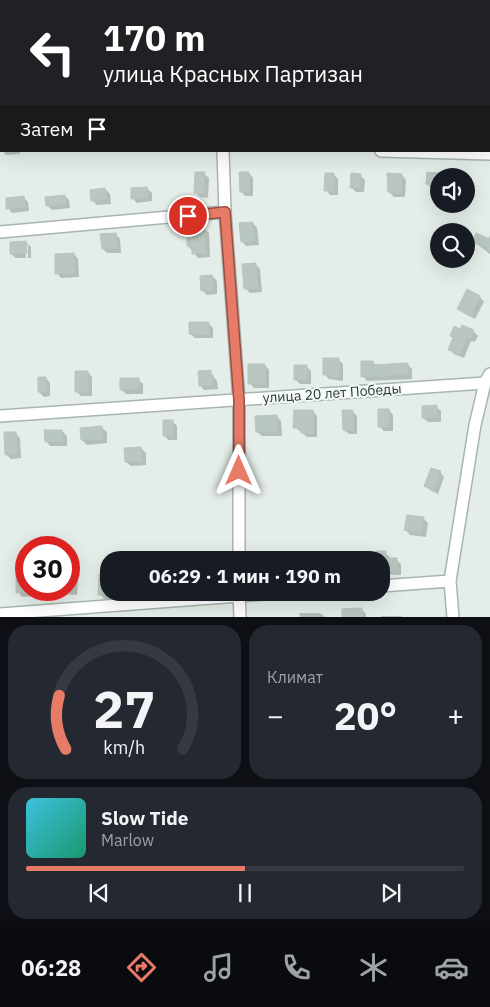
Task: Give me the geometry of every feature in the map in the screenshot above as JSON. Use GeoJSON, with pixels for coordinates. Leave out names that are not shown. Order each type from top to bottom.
{"type":"FeatureCollection","features":[{"type":"Feature","properties":{"kind":"street"},"geometry":{"type":"LineString","coordinates":[[223,152],[225,212],[239,400],[239,551]]}},
{"type":"Feature","properties":{"kind":"street"},"geometry":{"type":"LineString","coordinates":[[417,152],[490,154]]}},
{"type":"Feature","properties":{"kind":"street"},"geometry":{"type":"LineString","coordinates":[[0,232],[225,212]]}},
{"type":"Feature","properties":{"kind":"street"},"geometry":{"type":"LineString","coordinates":[[453,617],[450,581],[475,426],[487,378]]}},
{"type":"Feature","properties":{"kind":"street","name":"улица 20 лет Победы"},"geometry":{"type":"LineString","coordinates":[[0,416],[239,400],[487,378]]}},
{"type":"Feature","properties":{"kind":"street"},"geometry":{"type":"LineString","coordinates":[[390,585],[450,581]]}},
{"type":"Feature","properties":{"kind":"street"},"geometry":{"type":"LineString","coordinates":[[0,614],[155,601]]}},
{"type":"Feature","properties":{"kind":"street"},"geometry":{"type":"LineString","coordinates":[[239,601],[240,617]]}},
{"type":"Feature","properties":{"kind":"building"},"geometry":{"type":"Polygon","coordinates":[[[195,172],[205,172],[204,194],[194,193],[195,172]]]}},
{"type":"Feature","properties":{"kind":"building"},"geometry":{"type":"Polygon","coordinates":[[[239,172],[249,172],[249,192],[240,192],[239,172]]]}},
{"type":"Feature","properties":{"kind":"building"},"geometry":{"type":"Polygon","coordinates":[[[427,172],[430,172],[430,185],[426,184],[427,172]]]}},
{"type":"Feature","properties":{"kind":"building"},"geometry":{"type":"Polygon","coordinates":[[[325,173],[334,173],[334,191],[324,191],[325,173]]]}},
{"type":"Feature","properties":{"kind":"building"},"geometry":{"type":"Polygon","coordinates":[[[351,173],[361,174],[360,188],[350,188],[351,173]]]}},
{"type":"Feature","properties":{"kind":"building"},"geometry":{"type":"Polygon","coordinates":[[[387,173],[402,174],[401,193],[388,192],[387,173]]]}},
{"type":"Feature","properties":{"kind":"building"},"geometry":{"type":"Polygon","coordinates":[[[147,187],[148,197],[131,199],[131,188],[147,187]]]}},
{"type":"Feature","properties":{"kind":"building"},"geometry":{"type":"Polygon","coordinates":[[[105,188],[107,199],[91,201],[90,190],[105,188]]]}},
{"type":"Feature","properties":{"kind":"building"},"geometry":{"type":"Polygon","coordinates":[[[65,195],[66,204],[46,206],[45,197],[65,195]]]}},
{"type":"Feature","properties":{"kind":"building"},"geometry":{"type":"Polygon","coordinates":[[[24,196],[25,207],[6,209],[6,198],[24,196]]]}},
{"type":"Feature","properties":{"kind":"building"},"geometry":{"type":"Polygon","coordinates":[[[253,222],[255,241],[241,242],[239,223],[253,222]]]}},
{"type":"Feature","properties":{"kind":"building"},"geometry":{"type":"Polygon","coordinates":[[[204,227],[206,253],[192,254],[192,246],[187,246],[187,238],[192,238],[191,228],[204,227]]]}},
{"type":"Feature","properties":{"kind":"building"},"geometry":{"type":"Polygon","coordinates":[[[116,233],[117,248],[102,249],[100,234],[116,233]]]}},
{"type":"Feature","properties":{"kind":"building"},"geometry":{"type":"Polygon","coordinates":[[[476,233],[490,239],[490,250],[475,243],[476,233]]]}},
{"type":"Feature","properties":{"kind":"building"},"geometry":{"type":"Polygon","coordinates":[[[26,241],[27,253],[10,254],[10,242],[26,241]]]}},
{"type":"Feature","properties":{"kind":"building"},"geometry":{"type":"Polygon","coordinates":[[[74,253],[75,273],[55,274],[55,254],[74,253]]]}},
{"type":"Feature","properties":{"kind":"building"},"geometry":{"type":"Polygon","coordinates":[[[256,263],[258,288],[244,289],[242,264],[256,263]]]}},
{"type":"Feature","properties":{"kind":"building"},"geometry":{"type":"Polygon","coordinates":[[[212,275],[213,290],[201,291],[200,276],[212,275]]]}},
{"type":"Feature","properties":{"kind":"building"},"geometry":{"type":"Polygon","coordinates":[[[467,289],[480,296],[470,316],[457,309],[467,289]]]}},
{"type":"Feature","properties":{"kind":"building"},"geometry":{"type":"Polygon","coordinates":[[[189,322],[209,322],[209,334],[189,334],[189,322]]]}},
{"type":"Feature","properties":{"kind":"building"},"geometry":{"type":"Polygon","coordinates":[[[462,325],[474,330],[470,339],[466,337],[460,354],[448,350],[453,337],[450,336],[454,326],[460,329],[462,325]]]}},
{"type":"Feature","properties":{"kind":"building"},"geometry":{"type":"Polygon","coordinates":[[[323,358],[339,358],[339,377],[330,377],[330,374],[323,375],[323,358]]]}},
{"type":"Feature","properties":{"kind":"building"},"geometry":{"type":"Polygon","coordinates":[[[361,361],[373,361],[373,365],[408,363],[408,374],[361,377],[361,361]]]}},
{"type":"Feature","properties":{"kind":"building"},"geometry":{"type":"Polygon","coordinates":[[[248,364],[265,364],[265,384],[248,384],[248,364]]]}},
{"type":"Feature","properties":{"kind":"building"},"geometry":{"type":"Polygon","coordinates":[[[294,365],[307,365],[307,380],[294,380],[294,365]]]}},
{"type":"Feature","properties":{"kind":"building"},"geometry":{"type":"Polygon","coordinates":[[[211,370],[213,385],[199,386],[198,371],[211,370]]]}},
{"type":"Feature","properties":{"kind":"building"},"geometry":{"type":"Polygon","coordinates":[[[75,371],[88,371],[88,392],[75,392],[75,371]]]}},
{"type":"Feature","properties":{"kind":"building"},"geometry":{"type":"Polygon","coordinates":[[[38,377],[46,377],[46,392],[38,392],[38,377]]]}},
{"type":"Feature","properties":{"kind":"building"},"geometry":{"type":"Polygon","coordinates":[[[120,378],[139,378],[139,389],[120,390],[120,378]]]}},
{"type":"Feature","properties":{"kind":"building"},"geometry":{"type":"Polygon","coordinates":[[[437,405],[437,417],[422,418],[422,406],[437,405]]]}},
{"type":"Feature","properties":{"kind":"building"},"geometry":{"type":"Polygon","coordinates":[[[378,409],[389,409],[389,427],[378,427],[378,409]]]}},
{"type":"Feature","properties":{"kind":"building"},"geometry":{"type":"Polygon","coordinates":[[[294,410],[313,410],[313,433],[301,433],[301,428],[293,428],[294,410]]]}},
{"type":"Feature","properties":{"kind":"building"},"geometry":{"type":"Polygon","coordinates":[[[342,410],[353,410],[353,430],[343,430],[342,410]]]}},
{"type":"Feature","properties":{"kind":"building"},"geometry":{"type":"Polygon","coordinates":[[[277,415],[278,431],[256,432],[255,416],[277,415]]]}},
{"type":"Feature","properties":{"kind":"building"},"geometry":{"type":"Polygon","coordinates":[[[163,420],[173,420],[173,436],[163,436],[163,420]]]}},
{"type":"Feature","properties":{"kind":"building"},"geometry":{"type":"Polygon","coordinates":[[[102,426],[103,439],[81,440],[80,428],[102,426]]]}},
{"type":"Feature","properties":{"kind":"building"},"geometry":{"type":"Polygon","coordinates":[[[44,430],[62,430],[63,441],[45,442],[44,430]]]}},
{"type":"Feature","properties":{"kind":"building"},"geometry":{"type":"Polygon","coordinates":[[[4,432],[16,432],[17,454],[5,455],[4,432]]]}},
{"type":"Feature","properties":{"kind":"building"},"geometry":{"type":"Polygon","coordinates":[[[141,447],[142,461],[125,462],[124,448],[141,447]]]}},
{"type":"Feature","properties":{"kind":"building"},"geometry":{"type":"Polygon","coordinates":[[[431,468],[441,471],[434,490],[424,486],[431,468]]]}},
{"type":"Feature","properties":{"kind":"building"},"geometry":{"type":"Polygon","coordinates":[[[407,515],[424,517],[421,533],[404,530],[407,515]]]}},
{"type":"Feature","properties":{"kind":"building"},"geometry":{"type":"Polygon","coordinates":[[[390,558],[397,558],[397,571],[390,571],[390,558]]]}},
{"type":"Feature","properties":{"kind":"building"},"geometry":{"type":"Polygon","coordinates":[[[99,574],[100,595],[98,595],[99,574]]]}},
{"type":"Feature","properties":{"kind":"building"},"geometry":{"type":"Polygon","coordinates":[[[362,608],[362,617],[342,617],[342,609],[362,608]]]}},
{"type":"Feature","properties":{"kind":"route"},"geometry":{"type":"LineString","coordinates":[[188,216],[225,212],[239,400],[239,471]]}}]}
